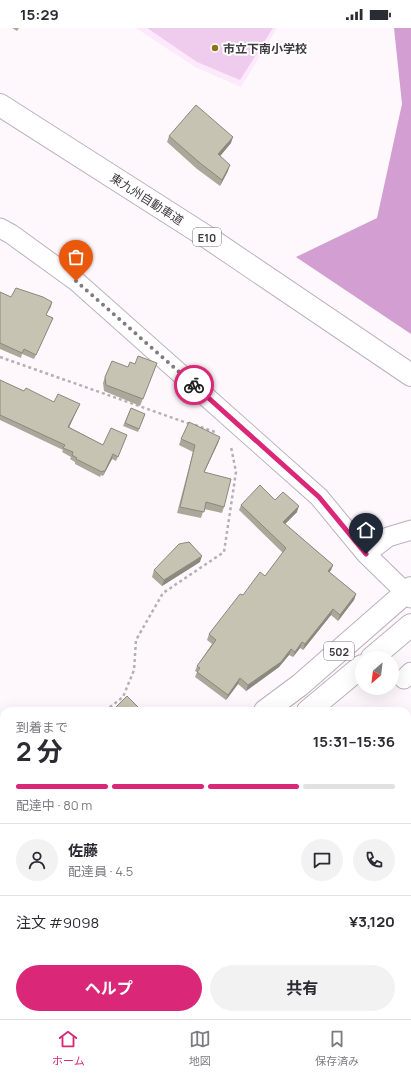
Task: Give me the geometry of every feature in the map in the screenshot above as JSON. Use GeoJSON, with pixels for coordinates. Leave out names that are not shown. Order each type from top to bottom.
{"type":"FeatureCollection","features":[{"type":"Feature","properties":{"kind":"main road","name":"東九州自動車道"},"geometry":{"type":"LineString","coordinates":[[0,105],[210,239],[411,375]]}},
{"type":"Feature","properties":{"kind":"main road","name":"502"},"geometry":{"type":"LineString","coordinates":[[270,707],[300,685],[409,593]]}},
{"type":"Feature","properties":{"kind":"main road","name":"502"},"geometry":{"type":"LineString","coordinates":[[380,651],[411,625]]}},
{"type":"Feature","properties":{"kind":"main road","name":"502"},"geometry":{"type":"LineString","coordinates":[[313,707],[355,672]]}},
{"type":"Feature","properties":{"kind":"street"},"geometry":{"type":"LineString","coordinates":[[0,228],[11,234],[76,281],[146,342],[319,497],[366,554],[409,593]]}},
{"type":"Feature","properties":{"kind":"street"},"geometry":{"type":"LineString","coordinates":[[366,554],[388,537],[411,530]]}},
{"type":"Feature","properties":{"kind":"path"},"geometry":{"type":"LineString","coordinates":[[0,357],[220,434]]}},
{"type":"Feature","properties":{"kind":"path"},"geometry":{"type":"LineString","coordinates":[[110,707],[123,697],[134,670],[136,640],[163,593],[224,552],[236,472],[232,448],[228,443]]}},
{"type":"Feature","properties":{"kind":"shaded area","name":"市立下南小学校"},"geometry":{"type":"Polygon","coordinates":[[[136,28],[277,28],[241,87],[195,67],[136,28]]]}},
{"type":"Feature","properties":{"kind":"shaded area","name":"市立下南小学校"},"geometry":{"type":"Polygon","coordinates":[[[147,28],[273,28],[240,80],[197,62],[147,28]]]}},
{"type":"Feature","properties":{"kind":"shaded area"},"geometry":{"type":"Polygon","coordinates":[[[394,28],[411,28],[411,334],[296,257],[377,218],[402,104],[394,28]]]}},
{"type":"Feature","properties":{"kind":"building"},"geometry":{"type":"Polygon","coordinates":[[[196,105],[233,137],[218,154],[230,165],[222,180],[169,136],[196,105]]]}},
{"type":"Feature","properties":{"kind":"building"},"geometry":{"type":"Polygon","coordinates":[[[16,288],[43,297],[52,302],[46,315],[53,318],[36,355],[24,349],[22,353],[0,343],[0,292],[11,297],[16,288]]]}},
{"type":"Feature","properties":{"kind":"building"},"geometry":{"type":"Polygon","coordinates":[[[138,356],[157,363],[143,399],[106,385],[105,377],[112,361],[128,367],[130,362],[135,364],[138,356]]]}},
{"type":"Feature","properties":{"kind":"building"},"geometry":{"type":"Polygon","coordinates":[[[0,380],[24,391],[26,388],[54,402],[58,394],[80,404],[68,427],[103,445],[111,428],[127,435],[118,457],[113,454],[105,471],[102,472],[76,459],[77,458],[72,455],[73,452],[63,448],[65,445],[0,415],[0,380]]]}},
{"type":"Feature","properties":{"kind":"building"},"geometry":{"type":"Polygon","coordinates":[[[131,408],[145,414],[139,429],[125,423],[131,408]]]}},
{"type":"Feature","properties":{"kind":"building"},"geometry":{"type":"Polygon","coordinates":[[[189,422],[220,437],[204,472],[231,479],[224,507],[206,502],[204,512],[180,507],[195,445],[181,439],[189,422]]]}},
{"type":"Feature","properties":{"kind":"building"},"geometry":{"type":"Polygon","coordinates":[[[260,485],[275,500],[283,492],[299,506],[283,522],[333,565],[328,571],[356,594],[340,615],[333,609],[305,644],[302,642],[295,652],[291,649],[281,662],[248,685],[240,678],[228,695],[197,672],[200,668],[197,666],[216,640],[209,634],[240,594],[243,595],[260,572],[265,576],[286,548],[241,505],[260,485]]]}},
{"type":"Feature","properties":{"kind":"building"},"geometry":{"type":"Polygon","coordinates":[[[189,542],[202,556],[164,580],[154,570],[179,544],[189,542]]]}},
{"type":"Feature","properties":{"kind":"building"},"geometry":{"type":"Polygon","coordinates":[[[127,696],[138,707],[116,707],[127,696]]]}},
{"type":"Feature","properties":{"kind":"way so far"},"geometry":{"type":"LineString","coordinates":[[76,281],[194,385]]}},
{"type":"Feature","properties":{"kind":"place","name":"市立下南小学校"},"geometry":{"type":"Point","coordinates":[215,48]}},
{"type":"Feature","properties":{"kind":"route"},"geometry":{"type":"LineString","coordinates":[[194,385],[319,497],[366,554]]}}]}
